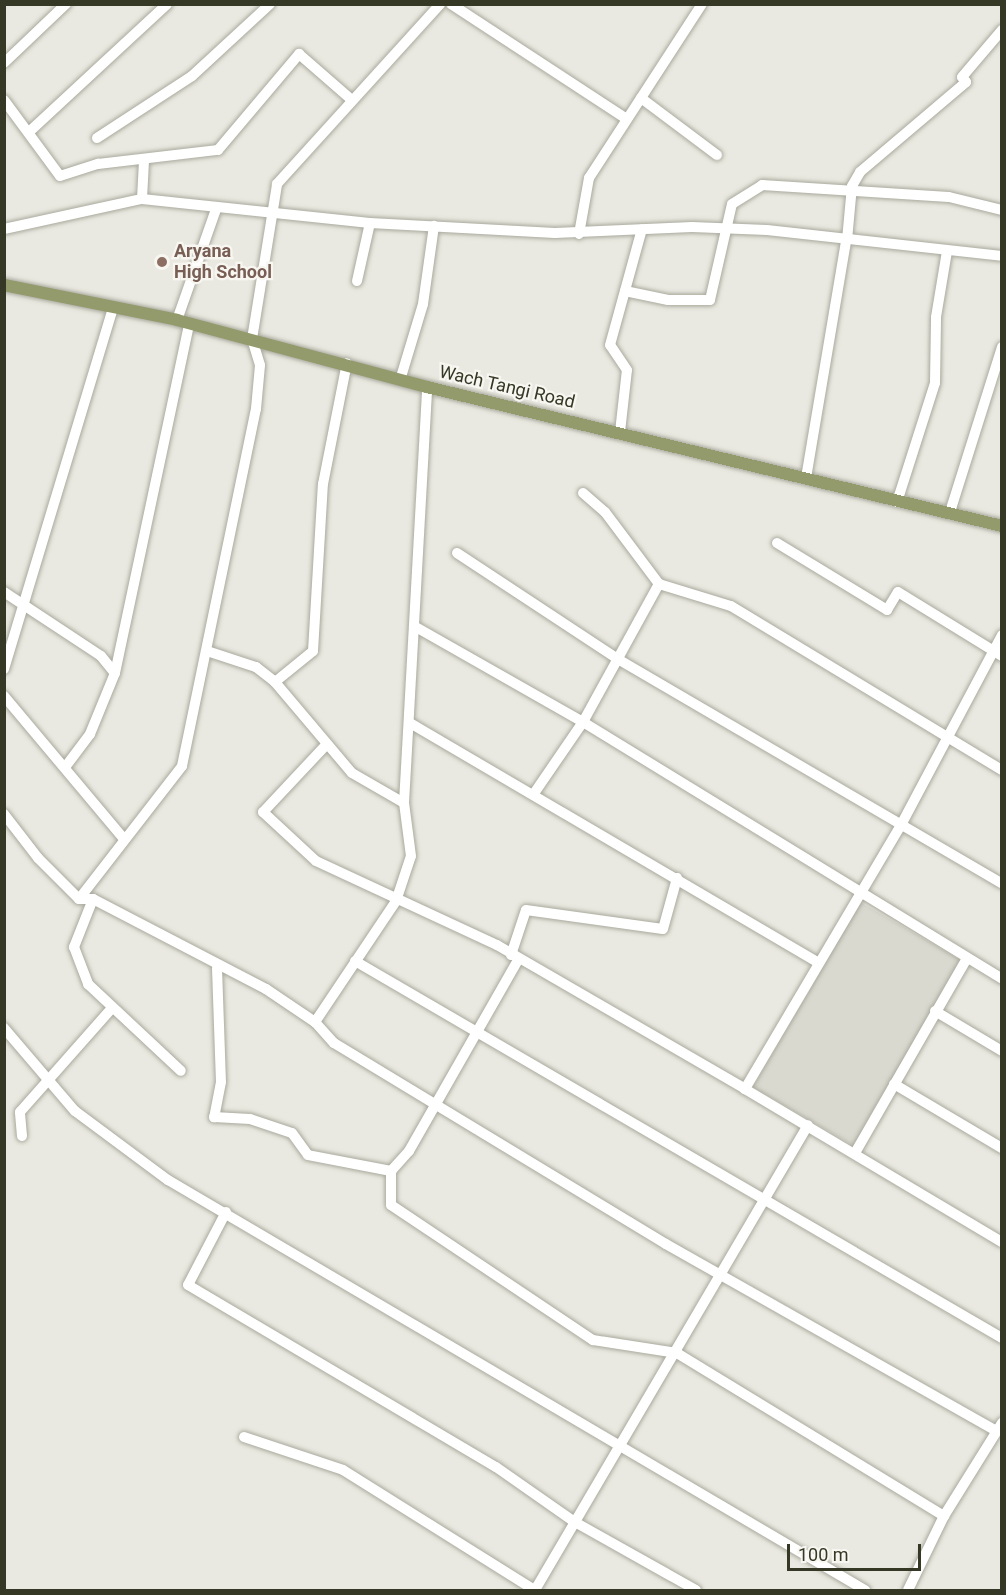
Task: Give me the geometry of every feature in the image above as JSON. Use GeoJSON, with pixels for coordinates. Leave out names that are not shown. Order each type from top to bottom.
{"type":"FeatureCollection","features":[{"type":"Feature","properties":{"kind":"main road","name":"Wach Tangi Road"},"geometry":{"type":"LineString","coordinates":[[4,285],[177,320],[401,377],[427,387],[1002,526]]}},
{"type":"Feature","properties":{"kind":"street"},"geometry":{"type":"LineString","coordinates":[[4,63],[66,4]]}},
{"type":"Feature","properties":{"kind":"street"},"geometry":{"type":"LineString","coordinates":[[29,132],[166,4]]}},
{"type":"Feature","properties":{"kind":"street"},"geometry":{"type":"LineString","coordinates":[[97,138],[192,76],[270,4]]}},
{"type":"Feature","properties":{"kind":"street"},"geometry":{"type":"LineString","coordinates":[[79,899],[182,766],[256,409],[260,365],[252,339],[270,212],[286,167],[352,100],[440,4]]}},
{"type":"Feature","properties":{"kind":"street"},"geometry":{"type":"LineString","coordinates":[[451,4],[627,119]]}},
{"type":"Feature","properties":{"kind":"street"},"geometry":{"type":"LineString","coordinates":[[579,234],[589,178],[702,4]]}},
{"type":"Feature","properties":{"kind":"street"},"geometry":{"type":"LineString","coordinates":[[806,478],[847,241],[852,191],[873,160],[932,116],[966,82],[962,77],[1002,30]]}},
{"type":"Feature","properties":{"kind":"street"},"geometry":{"type":"LineString","coordinates":[[7,106],[29,132],[60,176],[98,164],[218,150],[299,54],[352,100]]}},
{"type":"Feature","properties":{"kind":"street"},"geometry":{"type":"LineString","coordinates":[[641,98],[717,155]]}},
{"type":"Feature","properties":{"kind":"street"},"geometry":{"type":"LineString","coordinates":[[142,199],[144,160]]}},
{"type":"Feature","properties":{"kind":"street"},"geometry":{"type":"LineString","coordinates":[[625,291],[668,300],[710,300],[730,230],[732,204],[762,184],[950,197],[1002,210]]}},
{"type":"Feature","properties":{"kind":"street"},"geometry":{"type":"LineString","coordinates":[[4,229],[142,199],[216,209],[270,212],[370,223],[579,234],[642,229],[730,230],[1002,256]]}},
{"type":"Feature","properties":{"kind":"street"},"geometry":{"type":"LineString","coordinates":[[177,320],[216,209]]}},
{"type":"Feature","properties":{"kind":"street"},"geometry":{"type":"LineString","coordinates":[[357,281],[370,223]]}},
{"type":"Feature","properties":{"kind":"street"},"geometry":{"type":"LineString","coordinates":[[401,377],[423,304],[434,226]]}},
{"type":"Feature","properties":{"kind":"street"},"geometry":{"type":"LineString","coordinates":[[620,432],[627,370],[610,345],[642,229]]}},
{"type":"Feature","properties":{"kind":"street"},"geometry":{"type":"LineString","coordinates":[[897,502],[935,383],[936,317],[947,251]]}},
{"type":"Feature","properties":{"kind":"street"},"geometry":{"type":"LineString","coordinates":[[4,669],[27,607],[113,308]]}},
{"type":"Feature","properties":{"kind":"street"},"geometry":{"type":"LineString","coordinates":[[66,766],[90,734],[115,673],[189,324]]}},
{"type":"Feature","properties":{"kind":"street"},"geometry":{"type":"LineString","coordinates":[[950,512],[1002,347]]}},
{"type":"Feature","properties":{"kind":"street"},"geometry":{"type":"LineString","coordinates":[[275,682],[313,651],[323,484],[347,363]]}},
{"type":"Feature","properties":{"kind":"street"},"geometry":{"type":"LineString","coordinates":[[315,1022],[396,901],[411,856],[404,803],[427,387]]}},
{"type":"Feature","properties":{"kind":"street"},"geometry":{"type":"LineString","coordinates":[[583,493],[605,512],[659,584],[731,606],[1002,770]]}},
{"type":"Feature","properties":{"kind":"street"},"geometry":{"type":"LineString","coordinates":[[777,543],[887,610],[898,592],[997,653]]}},
{"type":"Feature","properties":{"kind":"street"},"geometry":{"type":"LineString","coordinates":[[457,553],[616,658],[1002,884]]}},
{"type":"Feature","properties":{"kind":"street"},"geometry":{"type":"LineString","coordinates":[[535,792],[583,722],[616,658],[659,584]]}},
{"type":"Feature","properties":{"kind":"street"},"geometry":{"type":"LineString","coordinates":[[4,592],[101,656],[115,673]]}},
{"type":"Feature","properties":{"kind":"street"},"geometry":{"type":"LineString","coordinates":[[414,626],[583,722],[857,893],[1002,979]]}},
{"type":"Feature","properties":{"kind":"street"},"geometry":{"type":"LineString","coordinates":[[745,1089],[857,893],[901,825],[997,653],[1002,635]]}},
{"type":"Feature","properties":{"kind":"street"},"geometry":{"type":"LineString","coordinates":[[207,651],[255,667],[275,682],[326,745],[359,778],[404,803]]}},
{"type":"Feature","properties":{"kind":"street"},"geometry":{"type":"LineString","coordinates":[[4,696],[66,766],[124,839]]}},
{"type":"Feature","properties":{"kind":"street"},"geometry":{"type":"LineString","coordinates":[[410,723],[535,792],[819,963]]}},
{"type":"Feature","properties":{"kind":"street"},"geometry":{"type":"LineString","coordinates":[[326,745],[263,812],[316,861],[515,958],[808,1125],[1002,1242]]}},
{"type":"Feature","properties":{"kind":"street"},"geometry":{"type":"LineString","coordinates":[[4,814],[38,858],[79,899],[93,898],[217,968],[266,989],[315,1022],[334,1044],[435,1100],[720,1274],[999,1427],[944,1516],[908,1590]]}},
{"type":"Feature","properties":{"kind":"street"},"geometry":{"type":"LineString","coordinates":[[677,878],[663,929],[526,910],[515,958],[479,1033],[435,1100],[409,1151],[391,1171],[391,1204],[593,1340],[677,1353],[944,1516]]}},
{"type":"Feature","properties":{"kind":"street"},"geometry":{"type":"LineString","coordinates":[[93,898],[74,947],[88,984],[111,1009],[181,1071]]}},
{"type":"Feature","properties":{"kind":"street"},"geometry":{"type":"LineString","coordinates":[[855,1153],[967,958]]}},
{"type":"Feature","properties":{"kind":"street"},"geometry":{"type":"LineString","coordinates":[[355,961],[762,1202],[1002,1338]]}},
{"type":"Feature","properties":{"kind":"street"},"geometry":{"type":"LineString","coordinates":[[217,968],[221,1082],[214,1117],[250,1119],[292,1133],[308,1155],[391,1171]]}},
{"type":"Feature","properties":{"kind":"street"},"geometry":{"type":"LineString","coordinates":[[22,1136],[20,1112],[51,1082],[111,1009]]}},
{"type":"Feature","properties":{"kind":"street"},"geometry":{"type":"LineString","coordinates":[[935,1011],[1002,1051]]}},
{"type":"Feature","properties":{"kind":"street"},"geometry":{"type":"LineString","coordinates":[[4,1028],[75,1111],[122,1148],[618,1448],[865,1590]]}},
{"type":"Feature","properties":{"kind":"street"},"geometry":{"type":"LineString","coordinates":[[894,1084],[1002,1148]]}},
{"type":"Feature","properties":{"kind":"street"},"geometry":{"type":"LineString","coordinates":[[244,1437],[343,1470],[534,1590],[573,1521],[677,1353],[720,1274],[808,1125]]}},
{"type":"Feature","properties":{"kind":"street"},"geometry":{"type":"LineString","coordinates":[[226,1212],[188,1285],[496,1467],[573,1521],[696,1590]]}},
{"type":"Feature","properties":{"kind":"shaded area"},"geometry":{"type":"Polygon","coordinates":[[[860,902],[962,961],[855,1146],[753,1087],[860,902]]]}},
{"type":"Feature","properties":{"kind":"place","name":"Aryana High School"},"geometry":{"type":"Point","coordinates":[162,262]}}]}
